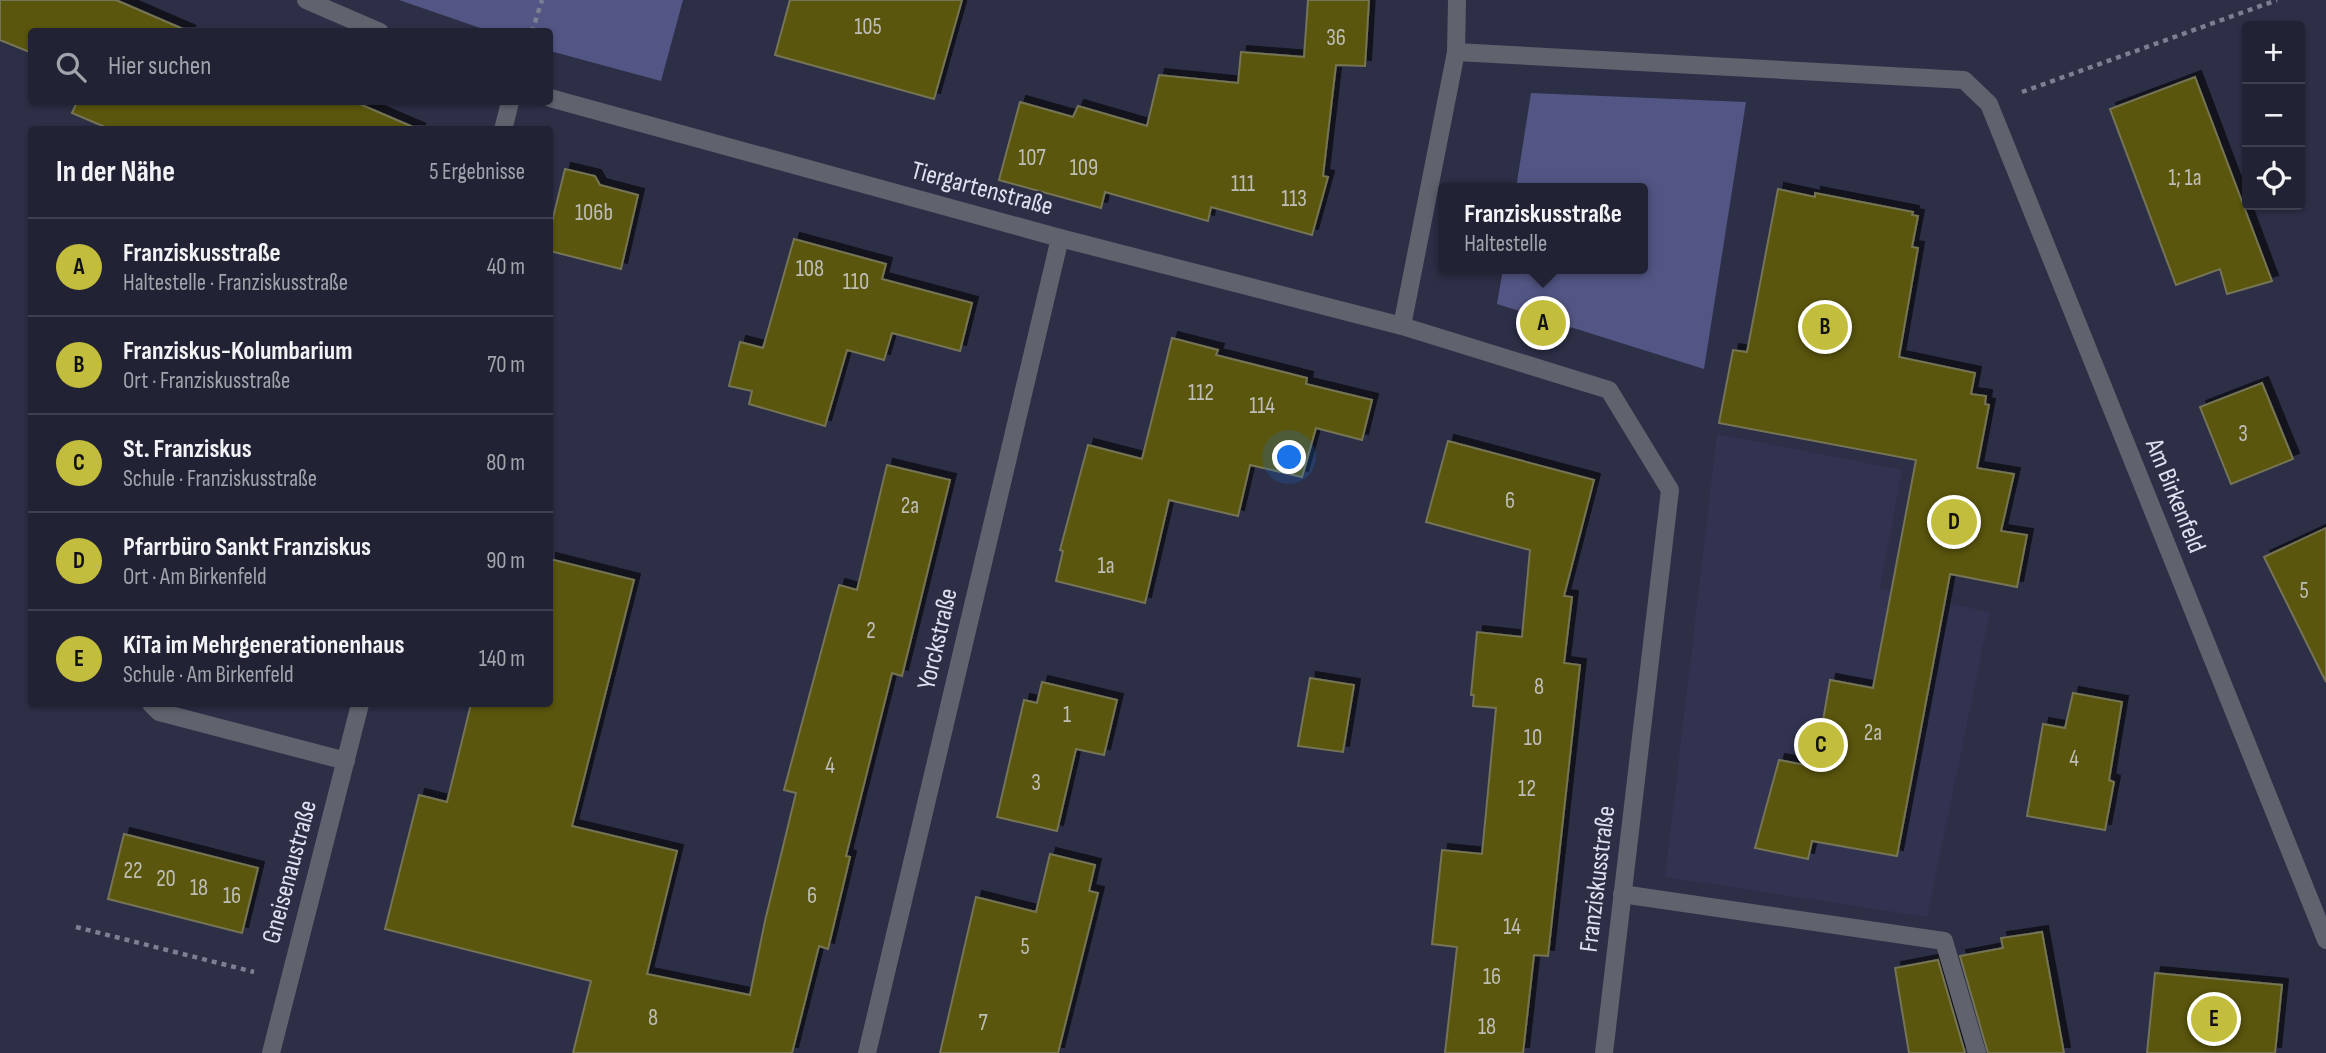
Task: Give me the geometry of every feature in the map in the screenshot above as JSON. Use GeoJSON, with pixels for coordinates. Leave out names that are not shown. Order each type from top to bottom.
{"type":"FeatureCollection","features":[{"type":"Feature","properties":{"kind":"street"},"geometry":{"type":"LineString","coordinates":[[306,0],[371,28]]}},
{"type":"Feature","properties":{"kind":"street"},"geometry":{"type":"LineString","coordinates":[[1402,326],[1456,52],[1457,0]]}},
{"type":"Feature","properties":{"kind":"street","name":"Am Birkenfeld"},"geometry":{"type":"LineString","coordinates":[[1456,52],[1964,80],[1989,104],[2326,940]]}},
{"type":"Feature","properties":{"kind":"street","name":"Tiergartenstraße"},"geometry":{"type":"LineString","coordinates":[[553,99],[1060,238],[1402,326]]}},
{"type":"Feature","properties":{"kind":"street"},"geometry":{"type":"LineString","coordinates":[[504,126],[509,105]]}},
{"type":"Feature","properties":{"kind":"street","name":"Yorckstraße"},"geometry":{"type":"LineString","coordinates":[[867,1053],[1060,238]]}},
{"type":"Feature","properties":{"kind":"street","name":"Franziskusstraße"},"geometry":{"type":"LineString","coordinates":[[1402,326],[1609,390],[1670,490],[1604,1053]]}},
{"type":"Feature","properties":{"kind":"street"},"geometry":{"type":"LineString","coordinates":[[154,707],[159,712],[346,761]]}},
{"type":"Feature","properties":{"kind":"street","name":"Gneisenaustraße"},"geometry":{"type":"LineString","coordinates":[[271,1053],[359,707]]}},
{"type":"Feature","properties":{"kind":"street"},"geometry":{"type":"LineString","coordinates":[[1622,894],[1944,941],[1978,1053]]}},
{"type":"Feature","properties":{"kind":"path"},"geometry":{"type":"LineString","coordinates":[[532,28],[542,0]]}},
{"type":"Feature","properties":{"kind":"path"},"geometry":{"type":"LineString","coordinates":[[1989,104],[2277,0]]}},
{"type":"Feature","properties":{"kind":"path"},"geometry":{"type":"LineString","coordinates":[[76,927],[289,981]]}},
{"type":"Feature","properties":{"kind":"shaded area"},"geometry":{"type":"Polygon","coordinates":[[[399,0],[683,0],[661,81],[553,52],[553,28],[480,28],[399,0]]]}},
{"type":"Feature","properties":{"kind":"shaded area"},"geometry":{"type":"Polygon","coordinates":[[[1531,93],[1746,102],[1704,369],[1497,304],[1502,274],[1648,274],[1648,183],[1517,183],[1531,93]]]}},
{"type":"Feature","properties":{"kind":"shaded area"},"geometry":{"type":"Polygon","coordinates":[[[1717,434],[1902,470],[1880,589],[1990,612],[1927,917],[1665,877],[1717,434]]]}},
{"type":"Feature","properties":{"kind":"building"},"geometry":{"type":"Polygon","coordinates":[[[0,0],[116,0],[181,28],[28,28],[28,51],[0,40],[0,0]]]}},
{"type":"Feature","properties":{"kind":"building"},"geometry":{"type":"Polygon","coordinates":[[[790,0],[962,0],[934,99],[775,55],[790,0]]]}},
{"type":"Feature","properties":{"kind":"building"},"geometry":{"type":"Polygon","coordinates":[[[1308,0],[1369,0],[1365,66],[1336,65],[1323,176],[1328,177],[1312,235],[1211,207],[1208,221],[1105,192],[1101,208],[999,180],[1020,102],[1073,117],[1078,106],[1147,126],[1159,75],[1238,83],[1241,52],[1304,57],[1308,0]]]}},
{"type":"Feature","properties":{"kind":"building"},"geometry":{"type":"Polygon","coordinates":[[[2195,77],[2242,202],[2242,210],[2245,210],[2272,281],[2227,294],[2220,269],[2176,285],[2110,109],[2195,77]]]}},
{"type":"Feature","properties":{"kind":"building"},"geometry":{"type":"Polygon","coordinates":[[[76,105],[362,105],[411,126],[103,126],[72,113],[76,105]]]}},
{"type":"Feature","properties":{"kind":"building"},"geometry":{"type":"Polygon","coordinates":[[[565,169],[595,176],[600,185],[638,195],[621,269],[553,252],[553,218],[565,169]]]}},
{"type":"Feature","properties":{"kind":"building"},"geometry":{"type":"Polygon","coordinates":[[[1778,189],[1815,197],[1815,193],[1913,212],[1912,215],[1918,216],[1912,247],[1918,248],[1899,357],[1975,373],[1971,394],[1986,396],[1985,404],[1989,405],[1977,468],[2014,474],[2001,531],[2027,535],[2017,587],[1950,574],[1897,856],[1812,841],[1808,859],[1755,848],[1779,760],[1815,767],[1830,680],[1873,688],[1916,460],[1719,423],[1733,350],[1747,352],[1778,189]]]}},
{"type":"Feature","properties":{"kind":"building"},"geometry":{"type":"Polygon","coordinates":[[[794,239],[886,264],[882,279],[972,303],[960,351],[892,333],[884,360],[847,350],[825,426],[749,404],[752,391],[729,386],[740,342],[763,348],[794,239]]]}},
{"type":"Feature","properties":{"kind":"building"},"geometry":{"type":"Polygon","coordinates":[[[1172,338],[1218,350],[1216,355],[1307,378],[1306,384],[1372,400],[1362,440],[1316,428],[1302,477],[1250,465],[1238,516],[1169,500],[1145,603],[1056,581],[1063,551],[1060,550],[1088,445],[1142,459],[1172,338]]]}},
{"type":"Feature","properties":{"kind":"building"},"geometry":{"type":"Polygon","coordinates":[[[2262,383],[2293,459],[2231,484],[2200,407],[2262,383]]]}},
{"type":"Feature","properties":{"kind":"building"},"geometry":{"type":"Polygon","coordinates":[[[1448,441],[1594,480],[1564,596],[1572,597],[1564,663],[1580,665],[1548,956],[1534,955],[1523,1053],[1445,1053],[1457,947],[1432,944],[1442,850],[1482,854],[1496,708],[1473,706],[1474,695],[1471,695],[1477,632],[1522,637],[1530,550],[1426,522],[1448,441]]]}},
{"type":"Feature","properties":{"kind":"building"},"geometry":{"type":"Polygon","coordinates":[[[887,465],[950,480],[902,676],[892,673],[846,856],[850,857],[828,949],[819,946],[792,1053],[573,1053],[591,981],[385,929],[419,795],[447,802],[470,707],[553,707],[553,560],[634,580],[572,826],[677,851],[647,974],[750,995],[796,793],[784,790],[839,585],[857,590],[887,465]]]}},
{"type":"Feature","properties":{"kind":"building"},"geometry":{"type":"Polygon","coordinates":[[[2326,528],[2326,682],[2264,557],[2326,528]]]}},
{"type":"Feature","properties":{"kind":"building"},"geometry":{"type":"Polygon","coordinates":[[[1310,678],[1354,685],[1343,752],[1298,746],[1310,678]]]}},
{"type":"Feature","properties":{"kind":"building"},"geometry":{"type":"Polygon","coordinates":[[[1042,682],[1117,700],[1104,755],[1076,749],[1057,831],[997,817],[1024,700],[1037,703],[1042,682]]]}},
{"type":"Feature","properties":{"kind":"building"},"geometry":{"type":"Polygon","coordinates":[[[2073,693],[2122,702],[2109,780],[2114,782],[2105,830],[2027,816],[2043,724],[2065,728],[2073,693]]]}},
{"type":"Feature","properties":{"kind":"building"},"geometry":{"type":"Polygon","coordinates":[[[124,834],[258,868],[242,933],[108,899],[124,834]]]}},
{"type":"Feature","properties":{"kind":"building"},"geometry":{"type":"Polygon","coordinates":[[[1050,854],[1095,865],[1089,891],[1098,893],[1058,1053],[940,1053],[976,897],[1036,912],[1050,854]]]}},
{"type":"Feature","properties":{"kind":"building"},"geometry":{"type":"Polygon","coordinates":[[[2042,932],[2064,1053],[1988,1053],[1960,956],[2003,948],[2001,938],[2042,932]]]}},
{"type":"Feature","properties":{"kind":"building"},"geometry":{"type":"Polygon","coordinates":[[[1938,960],[1965,1053],[1909,1053],[1895,968],[1938,960]]]}},
{"type":"Feature","properties":{"kind":"building"},"geometry":{"type":"Polygon","coordinates":[[[2155,973],[2282,985],[2275,1053],[2147,1053],[2155,973]]]}},
{"type":"Feature","properties":{"kind":"place","name":"Franziskusstraße"},"geometry":{"type":"Point","coordinates":[1543,323]}},
{"type":"Feature","properties":{"kind":"place","name":"Franziskus-Kolumbarium"},"geometry":{"type":"Point","coordinates":[1825,327]}},
{"type":"Feature","properties":{"kind":"place","name":"Pfarrbüro Sankt Franziskus"},"geometry":{"type":"Point","coordinates":[1954,522]}},
{"type":"Feature","properties":{"kind":"place","name":"St. Franziskus"},"geometry":{"type":"Point","coordinates":[1821,745]}},
{"type":"Feature","properties":{"kind":"place","name":"KiTa im Mehrgenerationenhaus"},"geometry":{"type":"Point","coordinates":[2214,1019]}}]}
